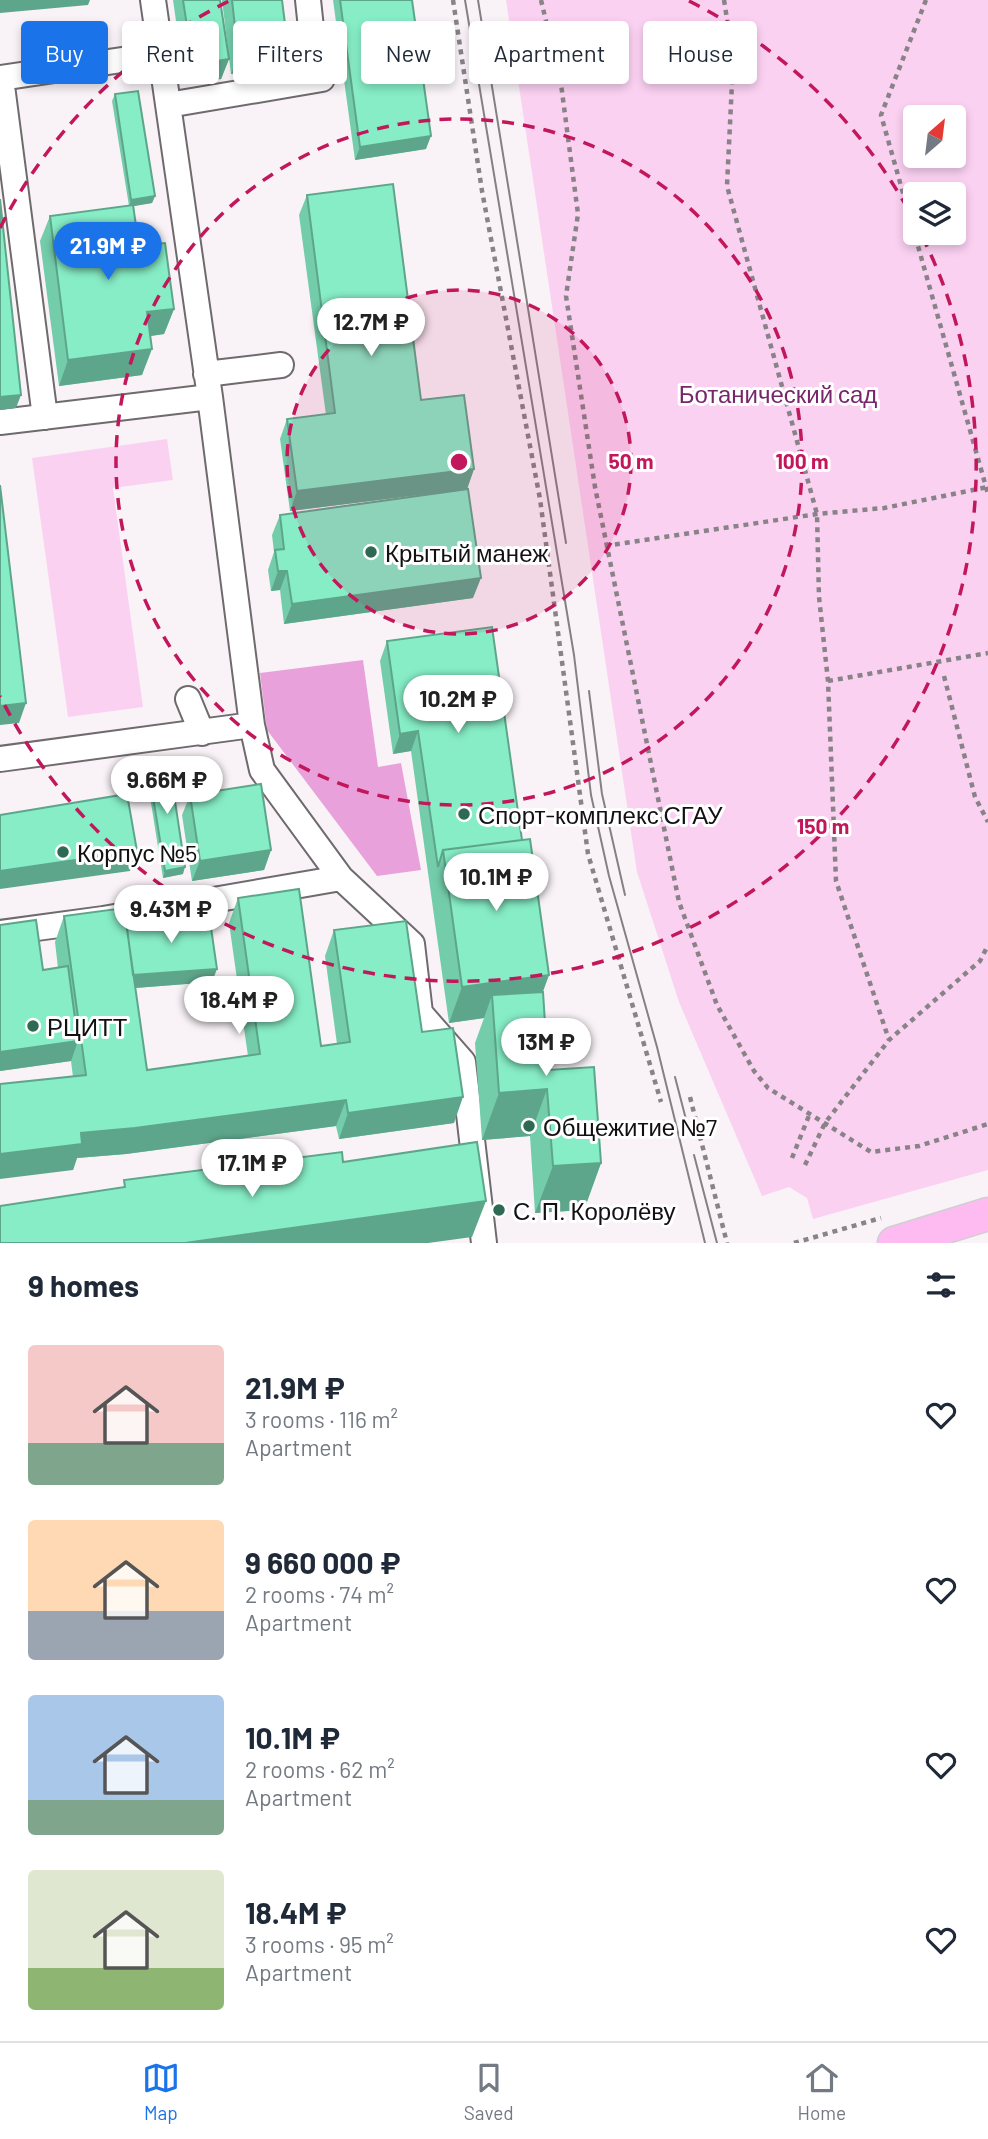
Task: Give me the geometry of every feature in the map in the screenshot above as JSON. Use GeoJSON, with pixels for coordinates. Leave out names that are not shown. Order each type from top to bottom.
{"type":"FeatureCollection","features":[{"type":"Feature","properties":{"kind":"main road"},"geometry":{"type":"LineString","coordinates":[[894,1243],[988,1214]]}},
{"type":"Feature","properties":{"kind":"lane"},"geometry":{"type":"LineString","coordinates":[[153,0],[156,21]]}},
{"type":"Feature","properties":{"kind":"lane"},"geometry":{"type":"LineString","coordinates":[[307,0],[310,21]]}},
{"type":"Feature","properties":{"kind":"lane"},"geometry":{"type":"LineString","coordinates":[[45,416],[1,78],[122,60]]}},
{"type":"Feature","properties":{"kind":"lane"},"geometry":{"type":"LineString","coordinates":[[166,84],[253,725],[262,770],[341,878],[412,944],[420,1013],[463,1062],[466,1162],[484,1243]]}},
{"type":"Feature","properties":{"kind":"lane"},"geometry":{"type":"LineString","coordinates":[[168,105],[292,84]]}},
{"type":"Feature","properties":{"kind":"lane"},"geometry":{"type":"LineString","coordinates":[[0,422],[208,386],[281,365]]}},
{"type":"Feature","properties":{"kind":"lane"},"geometry":{"type":"LineString","coordinates":[[188,699],[202,733]]}},
{"type":"Feature","properties":{"kind":"lane"},"geometry":{"type":"LineString","coordinates":[[0,759],[253,725]]}},
{"type":"Feature","properties":{"kind":"lane"},"geometry":{"type":"LineString","coordinates":[[0,933],[103,919],[341,878]]}},
{"type":"Feature","properties":{"kind":"path"},"geometry":{"type":"LineString","coordinates":[[453,0],[482,191],[540,499],[588,854],[661,1102]]}},
{"type":"Feature","properties":{"kind":"path"},"geometry":{"type":"LineString","coordinates":[[541,0],[561,84],[578,214],[566,296],[605,546],[679,902],[717,1006],[754,1071],[768,1088],[871,1152],[919,1146],[988,1124]]}},
{"type":"Feature","properties":{"kind":"path"},"geometry":{"type":"LineString","coordinates":[[724,0],[730,38],[732,83],[727,186],[817,514],[819,597],[828,681],[836,881],[889,1040]]}},
{"type":"Feature","properties":{"kind":"path"},"geometry":{"type":"LineString","coordinates":[[926,0],[881,115],[988,494]]}},
{"type":"Feature","properties":{"kind":"path"},"geometry":{"type":"LineString","coordinates":[[605,546],[817,514],[884,508],[987,488]]}},
{"type":"Feature","properties":{"kind":"path"},"geometry":{"type":"LineString","coordinates":[[828,681],[988,653]]}},
{"type":"Feature","properties":{"kind":"path"},"geometry":{"type":"LineString","coordinates":[[944,676],[975,797],[988,822]]}},
{"type":"Feature","properties":{"kind":"path"},"geometry":{"type":"LineString","coordinates":[[805,1165],[825,1123],[889,1040],[980,961],[988,945]]}},
{"type":"Feature","properties":{"kind":"path"},"geometry":{"type":"LineString","coordinates":[[690,1097],[727,1243]]}},
{"type":"Feature","properties":{"kind":"path"},"geometry":{"type":"LineString","coordinates":[[792,1158],[810,1113]]}},
{"type":"Feature","properties":{"kind":"path"},"geometry":{"type":"LineString","coordinates":[[825,1236],[827,1243]]}},
{"type":"Feature","properties":{"kind":"green space","name":"Ботанический сад"},"geometry":{"type":"Polygon","coordinates":[[[506,0],[988,0],[988,1170],[813,1219],[807,1198],[789,1187],[762,1196],[679,1002],[637,872],[519,84],[629,84],[629,21],[509,21],[506,0]]]}},
{"type":"Feature","properties":{"kind":"green space"},"geometry":{"type":"Polygon","coordinates":[[[167,439],[173,480],[113,488],[143,707],[68,717],[32,458],[167,439]]]}},
{"type":"Feature","properties":{"kind":"shaded area"},"geometry":{"type":"Polygon","coordinates":[[[363,660],[378,767],[401,763],[421,870],[377,876],[267,730],[260,673],[363,660]]]}},
{"type":"Feature","properties":{"kind":"building"},"geometry":{"type":"Polygon","coordinates":[[[183,0],[220,0],[229,59],[219,61],[219,21],[186,21],[183,0]]]}},
{"type":"Feature","properties":{"kind":"building"},"geometry":{"type":"Polygon","coordinates":[[[232,0],[282,0],[285,21],[234,21],[232,0]]]}},
{"type":"Feature","properties":{"kind":"building"},"geometry":{"type":"Polygon","coordinates":[[[340,0],[412,0],[415,21],[361,21],[361,84],[424,84],[431,136],[360,147],[347,51],[347,21],[343,21],[340,0]]]}},
{"type":"Feature","properties":{"kind":"building"},"geometry":{"type":"Polygon","coordinates":[[[138,91],[155,196],[131,200],[115,94],[138,91]]]}},
{"type":"Feature","properties":{"kind":"building"},"geometry":{"type":"Polygon","coordinates":[[[393,184],[421,400],[464,395],[474,469],[297,491],[287,419],[335,413],[307,195],[393,184]]]}},
{"type":"Feature","properties":{"kind":"building"},"geometry":{"type":"Polygon","coordinates":[[[0,199],[21,395],[0,397],[0,199]]]}},
{"type":"Feature","properties":{"kind":"building"},"geometry":{"type":"Polygon","coordinates":[[[133,205],[139,246],[165,243],[174,309],[147,312],[152,349],[68,360],[50,216],[133,205]]]}},
{"type":"Feature","properties":{"kind":"building"},"geometry":{"type":"Polygon","coordinates":[[[0,485],[26,703],[0,706],[0,485]]]}},
{"type":"Feature","properties":{"kind":"building","name":"Крытый манеж"},"geometry":{"type":"Polygon","coordinates":[[[468,489],[481,578],[292,604],[287,571],[278,571],[275,550],[284,549],[280,515],[468,489]]]}},
{"type":"Feature","properties":{"kind":"building","name":"Спорт-комплекс СГАУ"},"geometry":{"type":"Polygon","coordinates":[[[492,627],[522,840],[443,850],[438,867],[418,731],[400,734],[387,641],[492,627]]]}},
{"type":"Feature","properties":{"kind":"building"},"geometry":{"type":"Polygon","coordinates":[[[169,762],[185,867],[165,871],[148,766],[169,762]]]}},
{"type":"Feature","properties":{"kind":"building"},"geometry":{"type":"Polygon","coordinates":[[[261,784],[271,850],[200,861],[190,795],[261,784]]]}},
{"type":"Feature","properties":{"kind":"building","name":"Корпус №5"},"geometry":{"type":"Polygon","coordinates":[[[127,794],[137,851],[0,871],[0,815],[127,794]]]}},
{"type":"Feature","properties":{"kind":"building"},"geometry":{"type":"Polygon","coordinates":[[[530,839],[549,975],[462,987],[443,850],[530,839]]]}},
{"type":"Feature","properties":{"kind":"building"},"geometry":{"type":"Polygon","coordinates":[[[299,889],[321,1046],[350,1042],[334,930],[406,921],[422,1032],[453,1028],[463,1097],[348,1113],[346,1100],[81,1133],[82,1144],[0,1154],[0,1084],[86,1075],[64,916],[124,908],[147,1070],[260,1054],[238,898],[299,889]]]}},
{"type":"Feature","properties":{"kind":"building"},"geometry":{"type":"Polygon","coordinates":[[[209,914],[217,969],[133,975],[126,920],[209,914]]]}},
{"type":"Feature","properties":{"kind":"building","name":"РЦИТТ"},"geometry":{"type":"Polygon","coordinates":[[[36,920],[43,970],[68,966],[78,1041],[0,1052],[0,925],[36,920]]]}},
{"type":"Feature","properties":{"kind":"building"},"geometry":{"type":"Polygon","coordinates":[[[543,992],[548,1070],[594,1067],[601,1163],[553,1166],[547,1089],[499,1093],[492,995],[543,992]]]}},
{"type":"Feature","properties":{"kind":"building"},"geometry":{"type":"Polygon","coordinates":[[[477,1142],[486,1201],[185,1243],[0,1243],[0,1206],[125,1187],[124,1180],[342,1152],[343,1162],[477,1142]]]}},
{"type":"Feature","properties":{"kind":"tram line"},"geometry":{"type":"LineString","coordinates":[[465,0],[574,655],[591,795],[609,876],[657,1047],[705,1243]]}},
{"type":"Feature","properties":{"kind":"tram line"},"geometry":{"type":"LineString","coordinates":[[478,0],[566,543]]}},
{"type":"Feature","properties":{"kind":"tram line"},"geometry":{"type":"LineString","coordinates":[[589,691],[602,794],[625,895]]}},
{"type":"Feature","properties":{"kind":"tram line"},"geometry":{"type":"LineString","coordinates":[[675,1077],[689,1131]]}},
{"type":"Feature","properties":{"kind":"tram line"},"geometry":{"type":"LineString","coordinates":[[694,1155],[717,1243]]}},
{"type":"Feature","properties":{"kind":"place","name":"Крытый манеж"},"geometry":{"type":"Point","coordinates":[371,552]}},
{"type":"Feature","properties":{"kind":"place","name":"Спорт-комплекс СГАУ"},"geometry":{"type":"Point","coordinates":[464,814]}},
{"type":"Feature","properties":{"kind":"place","name":"Корпус №5"},"geometry":{"type":"Point","coordinates":[63,852]}},
{"type":"Feature","properties":{"kind":"place","name":"РЦИТТ"},"geometry":{"type":"Point","coordinates":[33,1026]}},
{"type":"Feature","properties":{"kind":"place","name":"Общежитие №7"},"geometry":{"type":"Point","coordinates":[529,1126]}},
{"type":"Feature","properties":{"kind":"place","name":"С. П. Королёву"},"geometry":{"type":"Point","coordinates":[499,1210]}}]}
